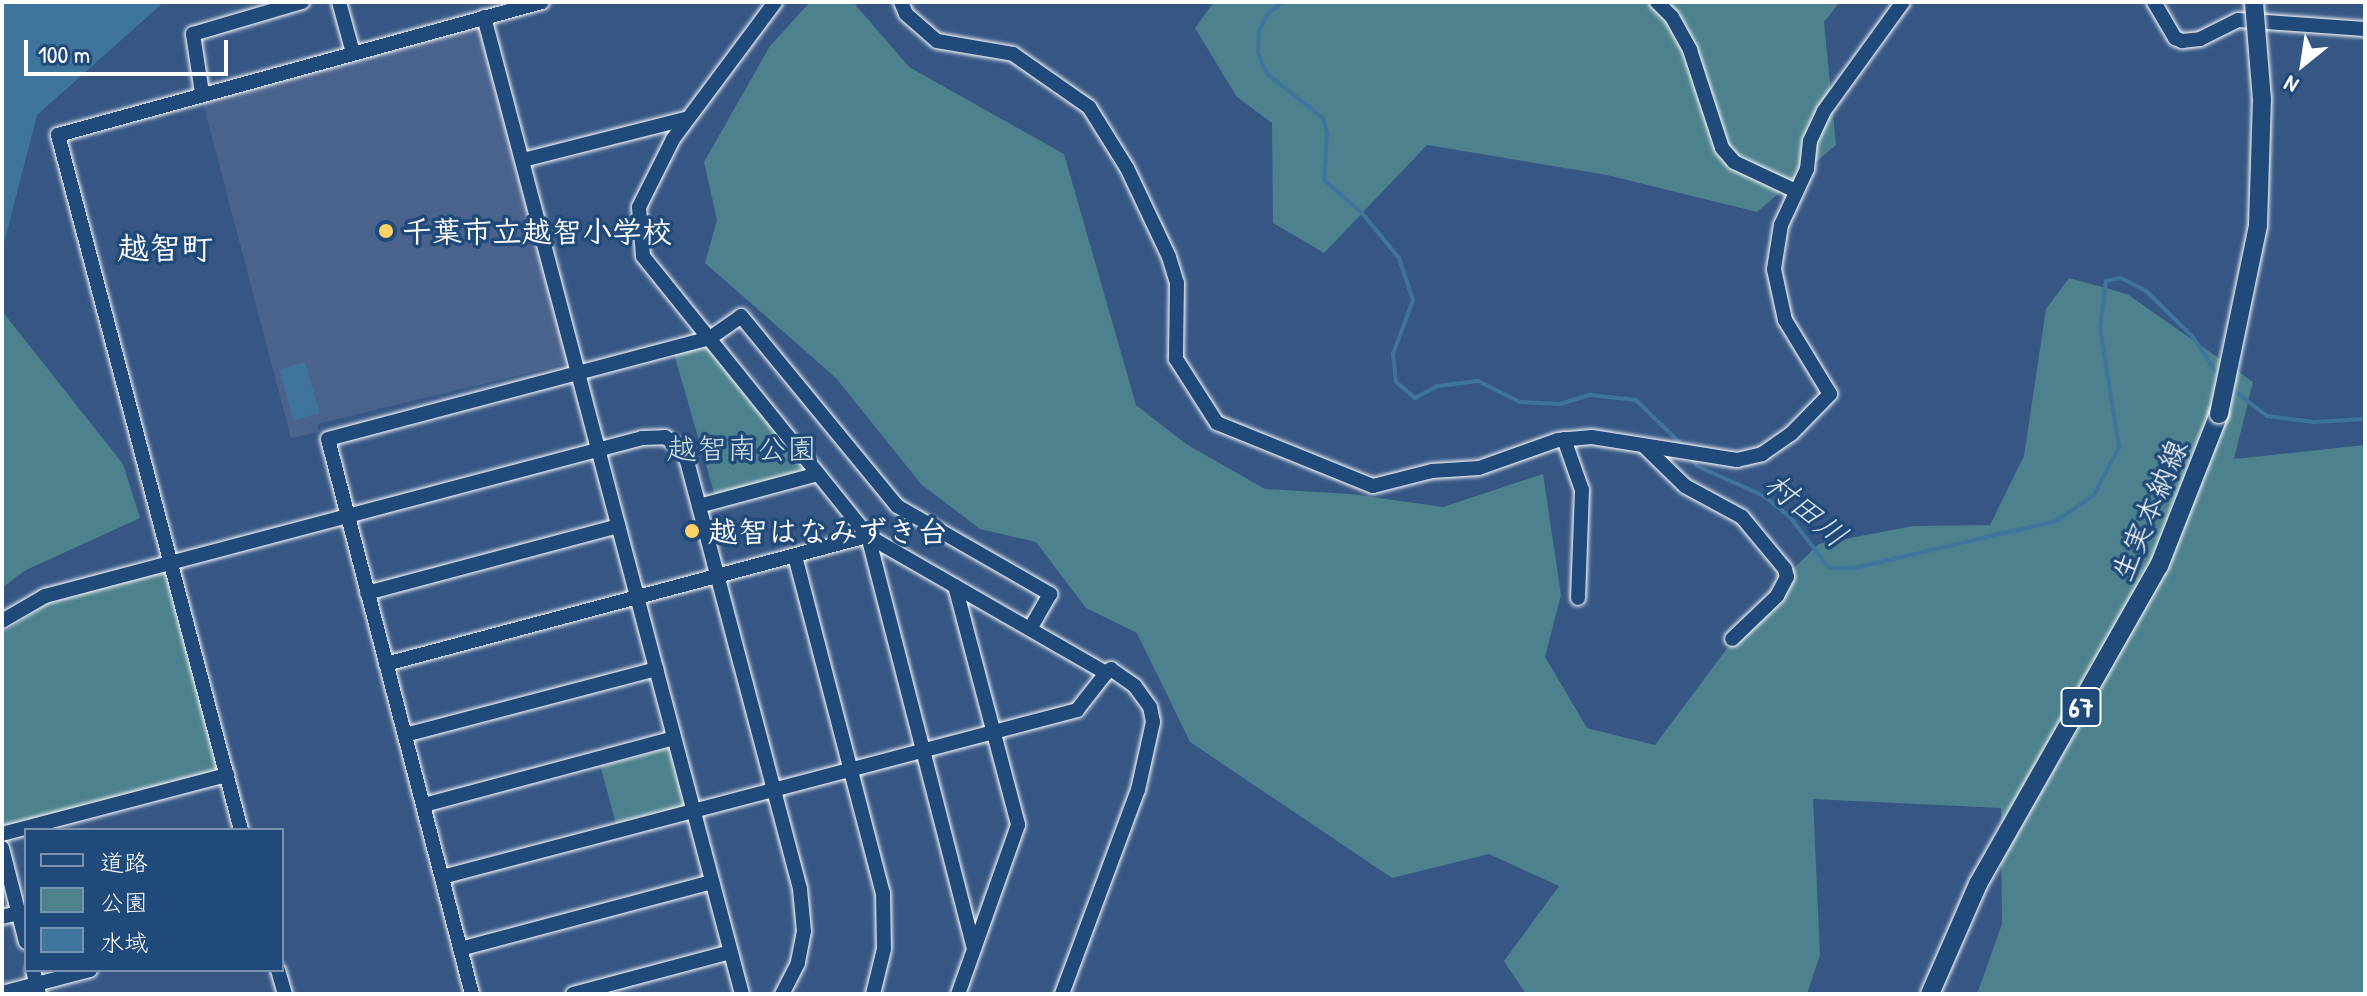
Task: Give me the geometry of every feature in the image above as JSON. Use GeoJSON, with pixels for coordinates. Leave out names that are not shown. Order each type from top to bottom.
{"type":"FeatureCollection","features":[{"type":"Feature","properties":{"kind":"main road","name":"生実本納線"},"geometry":{"type":"LineString","coordinates":[[1930,994],[1978,884],[2152,579],[2219,414],[2258,225],[2262,100],[2254,2]]}},
{"type":"Feature","properties":{"kind":"street"},"geometry":{"type":"LineString","coordinates":[[202,93],[193,34],[302,2]]}},
{"type":"Feature","properties":{"kind":"street"},"geometry":{"type":"LineString","coordinates":[[339,2],[353,53]]}},
{"type":"Feature","properties":{"kind":"street"},"geometry":{"type":"LineString","coordinates":[[240,828],[58,135],[542,2]]}},
{"type":"Feature","properties":{"kind":"street"},"geometry":{"type":"LineString","coordinates":[[775,2],[685,119],[639,207],[639,240],[649,267],[710,338],[868,536],[1106,673]]}},
{"type":"Feature","properties":{"kind":"street"},"geometry":{"type":"LineString","coordinates":[[901,2],[906,14],[937,41],[1013,54],[1089,107],[1127,168],[1164,244],[1177,283],[1176,359],[1184,379],[1217,423],[1373,486],[1432,471],[1479,468],[1564,439],[1592,437],[1696,457],[1737,460],[1762,454],[1830,394],[1785,320],[1774,269],[1781,225],[1824,111],[1903,2]]}},
{"type":"Feature","properties":{"kind":"street"},"geometry":{"type":"LineString","coordinates":[[1657,2],[1672,17],[1690,50],[1722,148],[1734,162],[1796,191]]}},
{"type":"Feature","properties":{"kind":"street"},"geometry":{"type":"LineString","coordinates":[[2154,2],[2175,38],[2182,41],[2200,39],[2238,20],[2365,29]]}},
{"type":"Feature","properties":{"kind":"street"},"geometry":{"type":"LineString","coordinates":[[484,17],[742,994]]}},
{"type":"Feature","properties":{"kind":"street"},"geometry":{"type":"LineString","coordinates":[[523,160],[685,119]]}},
{"type":"Feature","properties":{"kind":"street"},"geometry":{"type":"LineString","coordinates":[[472,994],[328,439],[710,338],[741,316],[897,506],[1050,594],[1030,629]]}},
{"type":"Feature","properties":{"kind":"street"},"geometry":{"type":"LineString","coordinates":[[2,621],[45,596],[654,436],[675,442],[687,461],[804,911],[798,963],[782,994]]}},
{"type":"Feature","properties":{"kind":"street"},"geometry":{"type":"LineString","coordinates":[[1564,439],[1582,490],[1578,598]]}},
{"type":"Feature","properties":{"kind":"street"},"geometry":{"type":"LineString","coordinates":[[1650,447],[1685,486],[1742,517],[1785,569],[1787,577],[1777,596],[1732,639]]}},
{"type":"Feature","properties":{"kind":"street"},"geometry":{"type":"LineString","coordinates":[[699,506],[818,474]]}},
{"type":"Feature","properties":{"kind":"street"},"geometry":{"type":"LineString","coordinates":[[367,593],[618,526]]}},
{"type":"Feature","properties":{"kind":"street"},"geometry":{"type":"LineString","coordinates":[[386,664],[868,536]]}},
{"type":"Feature","properties":{"kind":"street"},"geometry":{"type":"LineString","coordinates":[[868,536],[974,949]]}},
{"type":"Feature","properties":{"kind":"street"},"geometry":{"type":"LineString","coordinates":[[795,556],[883,893],[884,949],[873,994]]}},
{"type":"Feature","properties":{"kind":"street"},"geometry":{"type":"LineString","coordinates":[[955,586],[1018,825],[958,994]]}},
{"type":"Feature","properties":{"kind":"street"},"geometry":{"type":"LineString","coordinates":[[405,735],[656,669]]}},
{"type":"Feature","properties":{"kind":"street"},"geometry":{"type":"LineString","coordinates":[[442,877],[1077,710],[1111,669],[1135,686],[1150,707],[1151,740],[1138,790],[1062,994]]}},
{"type":"Feature","properties":{"kind":"street"},"geometry":{"type":"LineString","coordinates":[[424,805],[674,738]]}},
{"type":"Feature","properties":{"kind":"street"},"geometry":{"type":"LineString","coordinates":[[25,828],[227,775]]}},
{"type":"Feature","properties":{"kind":"street"},"geometry":{"type":"LineString","coordinates":[[2,834],[24,828]]}},
{"type":"Feature","properties":{"kind":"street"},"geometry":{"type":"LineString","coordinates":[[2,848],[24,935]]}},
{"type":"Feature","properties":{"kind":"street"},"geometry":{"type":"LineString","coordinates":[[460,949],[712,882]]}},
{"type":"Feature","properties":{"kind":"street"},"geometry":{"type":"LineString","coordinates":[[2,917],[18,913]]}},
{"type":"Feature","properties":{"kind":"street"},"geometry":{"type":"LineString","coordinates":[[573,994],[731,952]]}},
{"type":"Feature","properties":{"kind":"street"},"geometry":{"type":"LineString","coordinates":[[2,993],[82,972]]}},
{"type":"Feature","properties":{"kind":"street"},"geometry":{"type":"LineString","coordinates":[[279,972],[285,994]]}},
{"type":"Feature","properties":{"kind":"shaded area","name":"千葉市立越智小学校"},"geometry":{"type":"Polygon","coordinates":[[[478,26],[484,29],[569,363],[317,424],[319,432],[291,438],[202,99],[478,26]]]}},
{"type":"Feature","properties":{"kind":"green space"},"geometry":{"type":"Polygon","coordinates":[[[810,2],[853,2],[909,67],[1064,154],[1136,405],[1186,444],[1265,489],[1351,494],[1443,507],[1543,474],[1561,595],[1545,657],[1587,728],[1655,745],[1728,647],[1743,639],[1772,589],[1819,544],[1913,526],[1990,525],[2024,456],[2046,309],[2069,278],[2127,294],[2253,382],[2234,459],[2365,445],[2365,994],[1977,994],[2002,924],[2001,808],[1813,799],[1820,955],[1807,994],[1526,994],[1504,961],[1559,886],[1489,854],[1392,878],[1190,742],[1137,633],[1086,608],[1036,542],[980,529],[921,484],[836,378],[705,263],[717,220],[704,162],[770,46],[810,2]]]}},
{"type":"Feature","properties":{"kind":"green space"},"geometry":{"type":"Polygon","coordinates":[[[1214,2],[1840,2],[1824,22],[1836,145],[1757,212],[1607,175],[1427,145],[1324,253],[1273,223],[1272,123],[1237,97],[1195,28],[1214,2]]]}},
{"type":"Feature","properties":{"kind":"green space"},"geometry":{"type":"Polygon","coordinates":[[[2,311],[123,464],[140,518],[24,571],[2,588],[2,311]]]}},
{"type":"Feature","properties":{"kind":"green space","name":"越智南公園"},"geometry":{"type":"Polygon","coordinates":[[[704,346],[712,348],[807,465],[802,472],[715,496],[674,354],[704,346]]]}},
{"type":"Feature","properties":{"kind":"green space"},"geometry":{"type":"Polygon","coordinates":[[[168,570],[219,774],[2,829],[2,625],[5,631],[50,602],[168,570]]]}},
{"type":"Feature","properties":{"kind":"green space"},"geometry":{"type":"Polygon","coordinates":[[[673,747],[689,806],[616,825],[601,766],[673,747]]]}},
{"type":"Feature","properties":{"kind":"water"},"geometry":{"type":"Polygon","coordinates":[[[2,2],[164,2],[37,115],[2,251],[2,2]]]}},
{"type":"Feature","properties":{"kind":"water"},"geometry":{"type":"Polygon","coordinates":[[[305,362],[320,413],[294,420],[279,369],[305,362]]]}},
{"type":"Feature","properties":{"kind":"waterway","name":"村田川"},"geometry":{"type":"LineString","coordinates":[[1284,2],[1269,12],[1259,31],[1258,53],[1267,74],[1323,118],[1327,134],[1324,180],[1361,212],[1399,258],[1413,300],[1393,354],[1396,382],[1415,398],[1438,386],[1478,381],[1520,402],[1560,404],[1590,395],[1636,400],[1684,447]]}},
{"type":"Feature","properties":{"kind":"waterway","name":"村田川"},"geometry":{"type":"LineString","coordinates":[[1691,457],[1697,466],[1764,496],[1790,517],[1829,568],[1854,568],[2056,521],[2094,495],[2119,447],[2100,327],[2106,281],[2121,278],[2146,291],[2193,337],[2221,380]]}},
{"type":"Feature","properties":{"kind":"waterway","name":"村田川"},"geometry":{"type":"LineString","coordinates":[[2231,388],[2267,416],[2314,422],[2365,419]]}},
{"type":"Feature","properties":{"kind":"place","name":"千葉市立越智小学校"},"geometry":{"type":"Point","coordinates":[386,231]}},
{"type":"Feature","properties":{"kind":"place","name":"越智はなみずき台"},"geometry":{"type":"Point","coordinates":[692,531]}},
{"type":"Feature","properties":{"kind":"district","name":"越智町"},"geometry":{"type":"Point","coordinates":[165,248]}}]}
